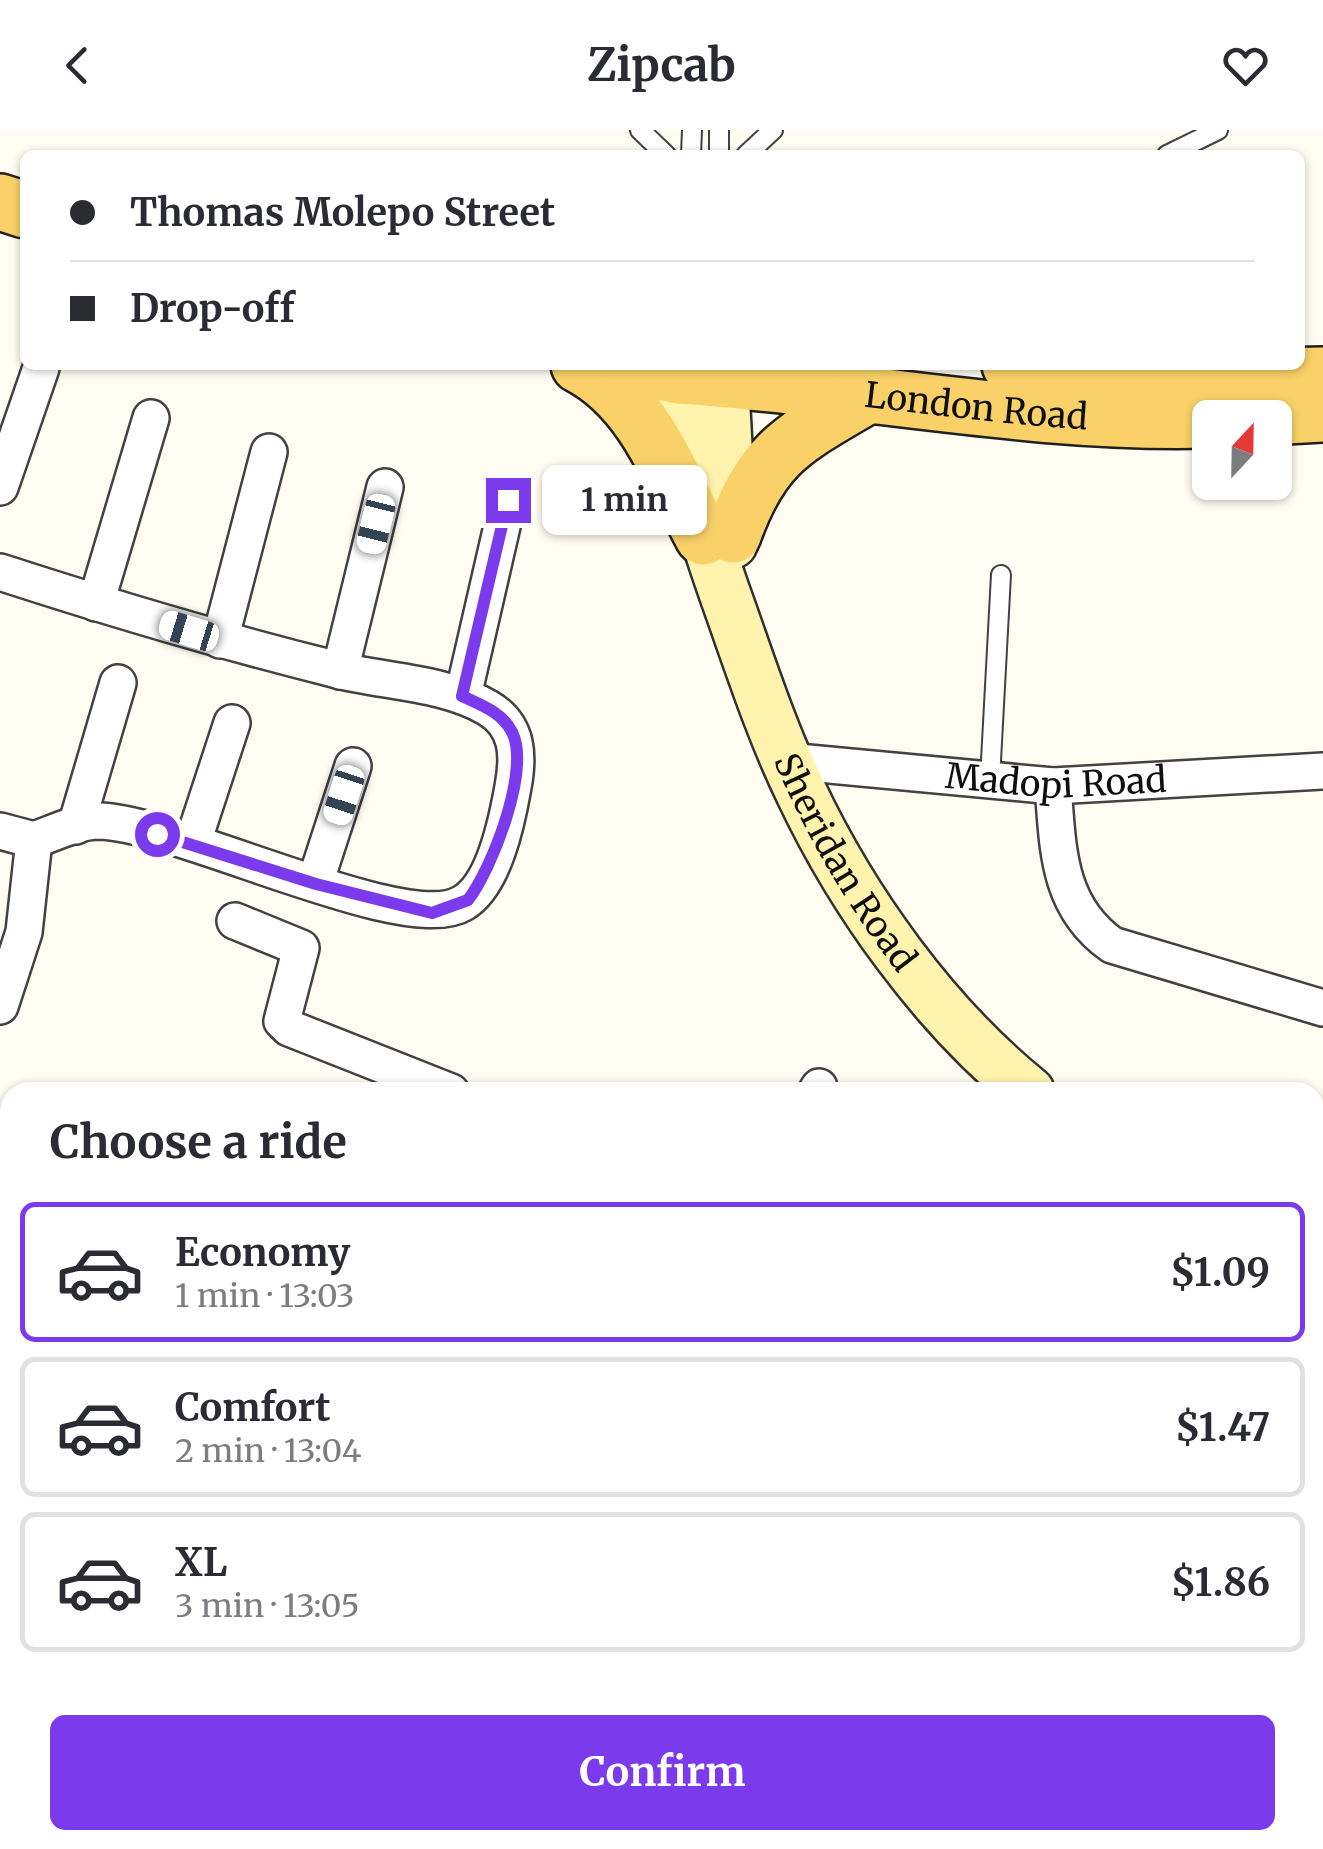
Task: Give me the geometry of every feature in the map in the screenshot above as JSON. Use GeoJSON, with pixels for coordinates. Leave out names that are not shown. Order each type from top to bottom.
{"type":"FeatureCollection","features":[{"type":"Feature","properties":{"kind":"main road"},"geometry":{"type":"LineString","coordinates":[[586,370],[623,398],[718,536],[769,464],[797,437],[863,398]]}},
{"type":"Feature","properties":{"kind":"main road","name":"London Road"},"geometry":{"type":"LineString","coordinates":[[1071,370],[1168,378],[1323,375]]}},
{"type":"Feature","properties":{"kind":"main road","name":"London Road"},"geometry":{"type":"LineString","coordinates":[[701,371],[863,398],[1139,422],[1192,421]]}},
{"type":"Feature","properties":{"kind":"main road"},"geometry":{"type":"LineString","coordinates":[[1292,416],[1323,414]]}},
{"type":"Feature","properties":{"kind":"street"},"geometry":{"type":"LineString","coordinates":[[0,487],[40,370]]}},
{"type":"Feature","properties":{"kind":"street","name":"Sheridan Road"},"geometry":{"type":"LineString","coordinates":[[701,371],[725,593],[750,671],[787,761],[830,848],[903,958],[953,1017],[1019,1082]]}},
{"type":"Feature","properties":{"kind":"street"},"geometry":{"type":"LineString","coordinates":[[96,603],[151,418]]}},
{"type":"Feature","properties":{"kind":"street"},"geometry":{"type":"LineString","coordinates":[[220,640],[269,452]]}},
{"type":"Feature","properties":{"kind":"street"},"geometry":{"type":"LineString","coordinates":[[340,671],[386,487]]}},
{"type":"Feature","properties":{"kind":"street"},"geometry":{"type":"LineString","coordinates":[[462,696],[508,500]]}},
{"type":"Feature","properties":{"kind":"street"},"geometry":{"type":"LineString","coordinates":[[0,572],[220,640],[340,671],[462,696],[502,717],[514,734],[517,753],[513,788],[495,852],[468,900],[432,913],[316,884],[192,842],[98,821],[17,836],[24,932],[0,1006]]}},
{"type":"Feature","properties":{"kind":"street"},"geometry":{"type":"LineString","coordinates":[[76,826],[118,683]]}},
{"type":"Feature","properties":{"kind":"street"},"geometry":{"type":"LineString","coordinates":[[192,842],[232,724]]}},
{"type":"Feature","properties":{"kind":"street","name":"Madopi Road"},"geometry":{"type":"LineString","coordinates":[[787,761],[1053,786],[1323,771]]}},
{"type":"Feature","properties":{"kind":"street"},"geometry":{"type":"LineString","coordinates":[[316,884],[353,766]]}},
{"type":"Feature","properties":{"kind":"street"},"geometry":{"type":"LineString","coordinates":[[1053,786],[1060,869],[1078,915],[1094,932],[1112,946],[1323,1008]]}},
{"type":"Feature","properties":{"kind":"street"},"geometry":{"type":"LineString","coordinates":[[235,921],[300,948],[282,1021],[289,1028],[419,1082]]}},
{"type":"Feature","properties":{"kind":"lane"},"geometry":{"type":"LineString","coordinates":[[640,130],[661,150]]}},
{"type":"Feature","properties":{"kind":"lane"},"geometry":{"type":"LineString","coordinates":[[751,150],[773,130]]}},
{"type":"Feature","properties":{"kind":"lane"},"geometry":{"type":"LineString","coordinates":[[1178,150],[1218,130]]}},
{"type":"Feature","properties":{"kind":"lane"},"geometry":{"type":"LineString","coordinates":[[990,779],[1001,575]]}},
{"type":"Feature","properties":{"kind":"route"},"geometry":{"type":"LineString","coordinates":[[157,834],[316,884],[432,913],[468,900],[482,883],[495,852],[513,788],[517,753],[514,734],[502,717],[462,696],[508,500]]}}]}
